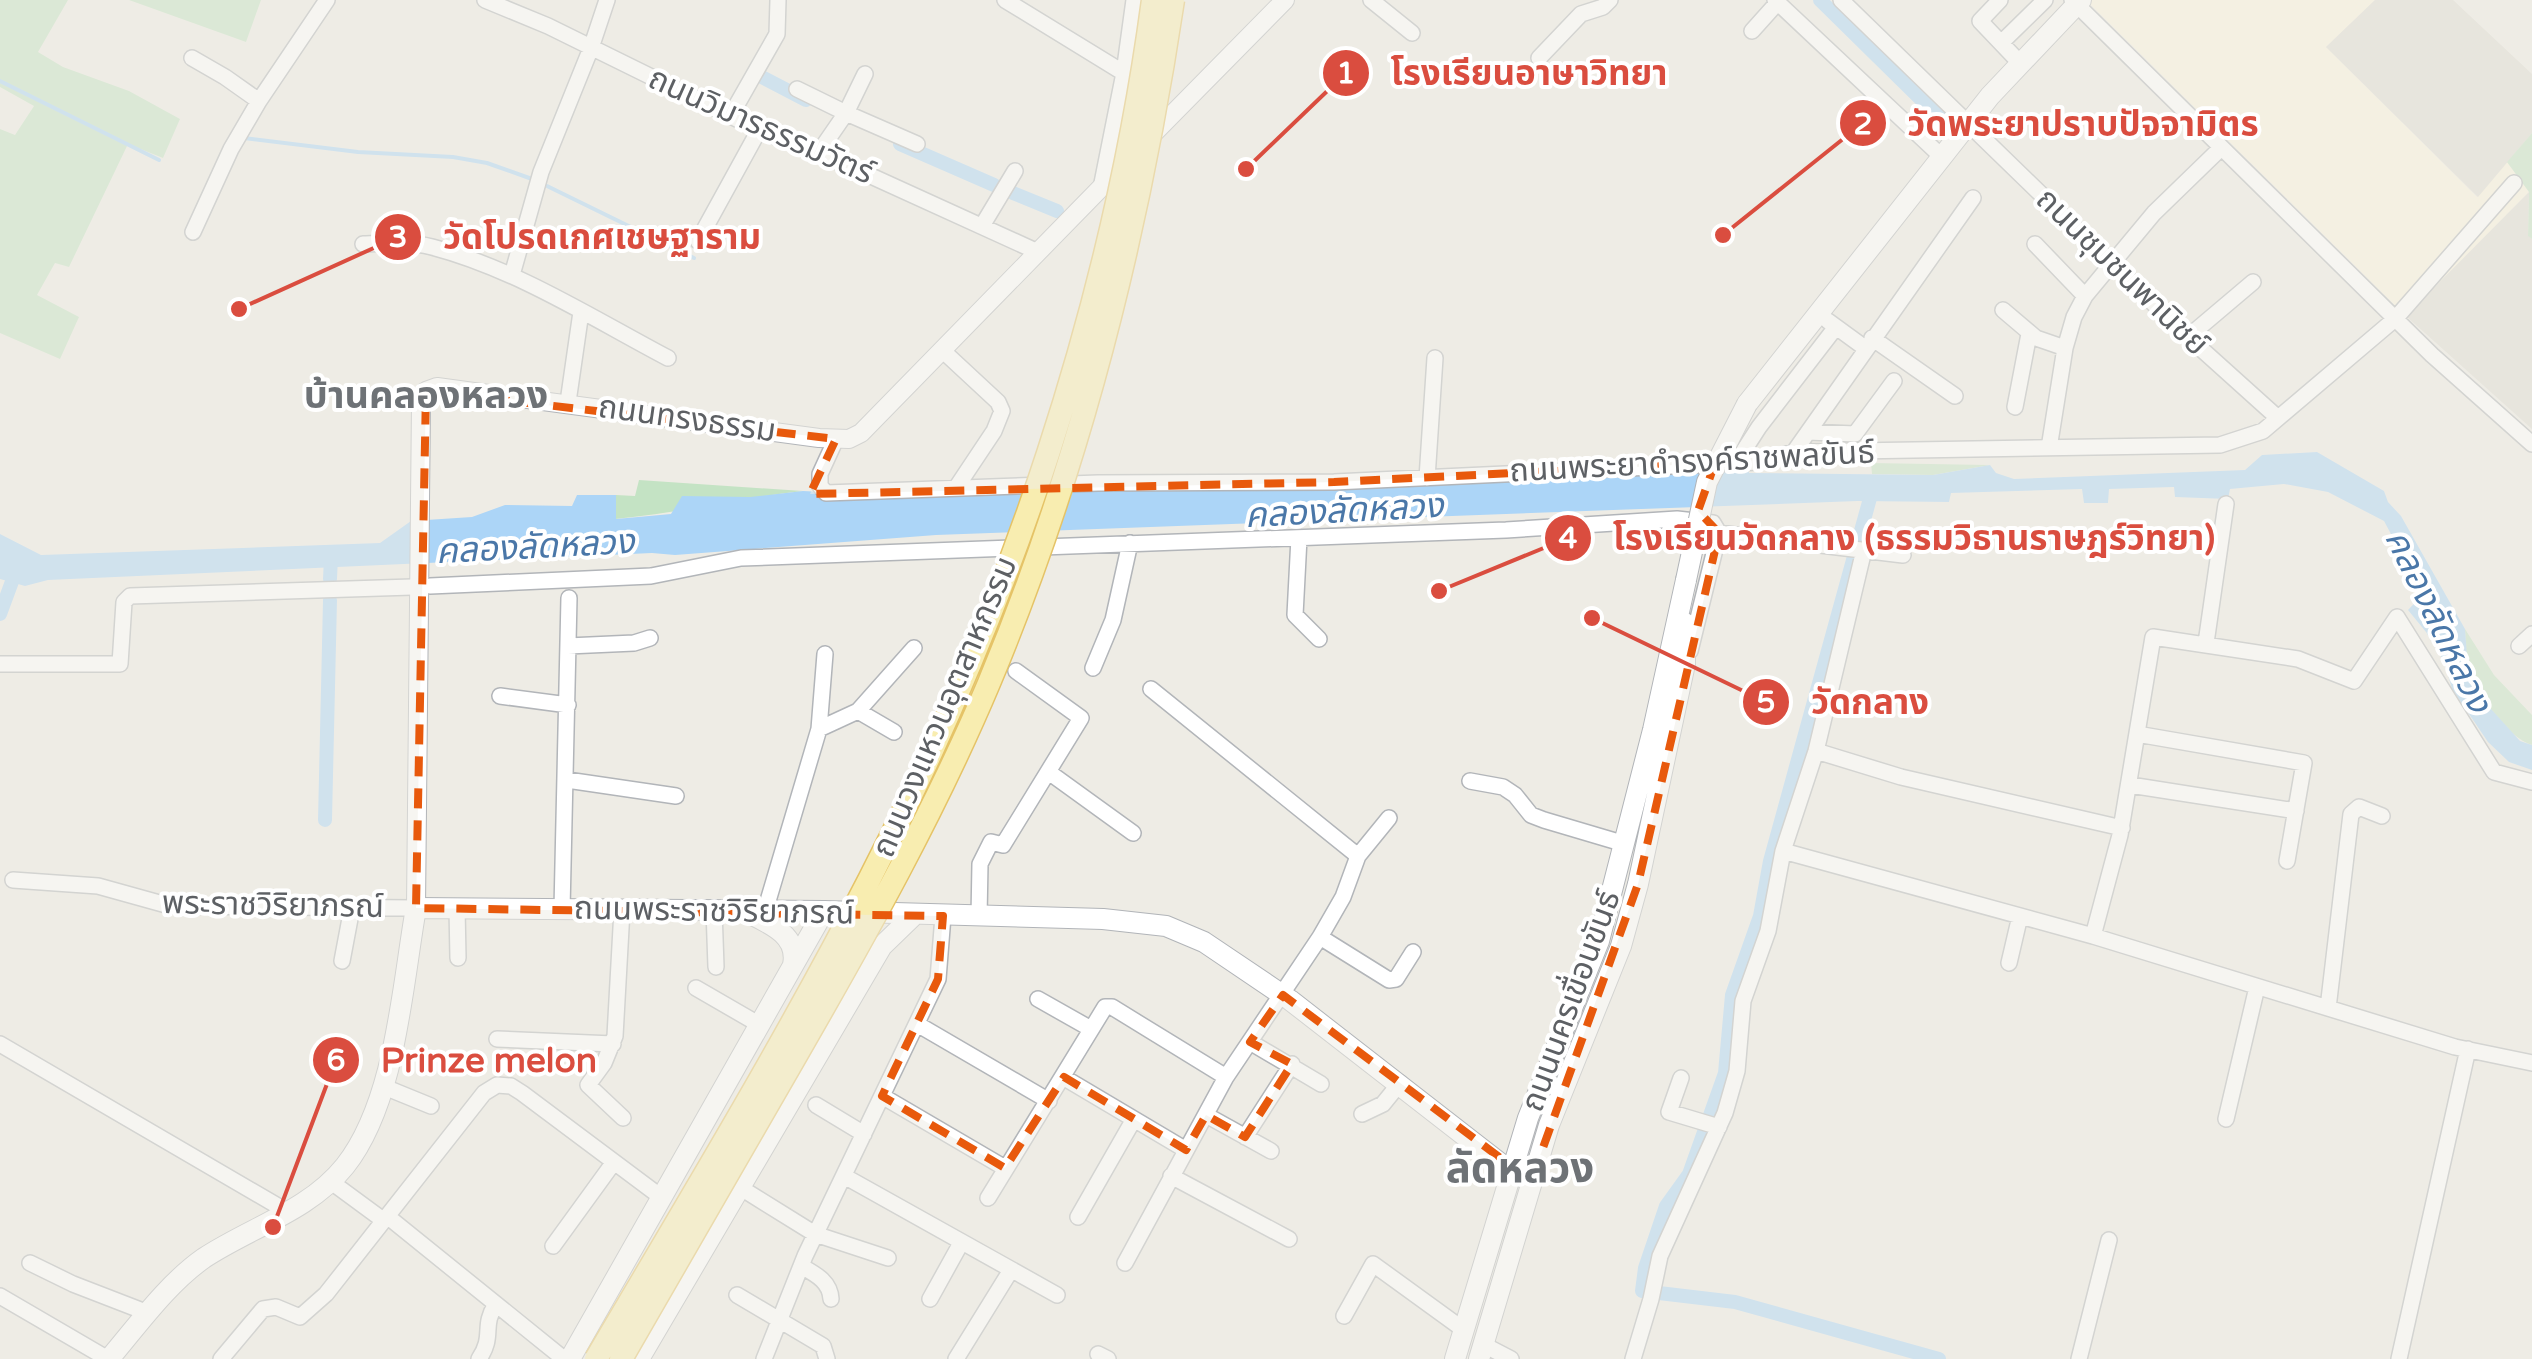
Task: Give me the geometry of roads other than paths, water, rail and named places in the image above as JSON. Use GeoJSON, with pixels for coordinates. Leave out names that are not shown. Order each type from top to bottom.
{"type":"FeatureCollection","features":[{"type":"Feature","properties":{"kind":"main road","name":"ถนนวงแหวนอุตสาหกรรม"},"geometry":{"type":"LineString","coordinates":[[596,1359],[869,880],[932,749],[986,620],[1034,494],[1094,290],[1132,124],[1153,0]]}},
{"type":"Feature","properties":{"kind":"main road","name":"ถนนวงแหวนอุตสาหกรรม"},"geometry":{"type":"LineString","coordinates":[[621,1359],[919,834],[989,684],[1065,472],[1102,344],[1145,157],[1173,0]]}},
{"type":"Feature","properties":{"kind":"main road","name":"ถนนนครเขื่อนขันธ์"},"geometry":{"type":"LineString","coordinates":[[1456,1359],[1510,1171],[1584,984],[1625,844],[1707,482],[1719,454],[1747,404],[1941,156],[2077,1]]}},
{"type":"Feature","properties":{"kind":"main road","name":"ถนนนครเขื่อนขันธ์"},"geometry":{"type":"LineString","coordinates":[[1481,1352],[1549,1125],[1621,946],[1638,884],[1685,664],[1686,580]]}},
{"type":"Feature","properties":{"kind":"main road","name":"ถนนพระราชวิริยาภรณ์"},"geometry":{"type":"LineString","coordinates":[[416,908],[824,911],[1103,919],[1166,926],[1204,942],[1283,995],[1510,1171],[1531,1181]]}},
{"type":"Feature","properties":{"kind":"main road"},"geometry":{"type":"LineString","coordinates":[[109,1359],[148,1313],[203,1259],[288,1212],[330,1181],[353,1154],[382,1086],[416,908]]}},
{"type":"Feature","properties":{"kind":"main road"},"geometry":{"type":"LineString","coordinates":[[742,910],[780,930],[791,942],[795,954],[792,967]]}},
{"type":"Feature","properties":{"kind":"main road"},"geometry":{"type":"LineString","coordinates":[[567,1359],[824,911]]}},
{"type":"Feature","properties":{"kind":"main road"},"geometry":{"type":"LineString","coordinates":[[638,1359],[882,946],[912,916]]}},
{"type":"Feature","properties":{"kind":"main road"},"geometry":{"type":"LineString","coordinates":[[808,942],[825,928],[848,925],[868,937],[873,949],[870,963],[846,1008]]}},
{"type":"Feature","properties":{"kind":"main road"},"geometry":{"type":"LineString","coordinates":[[1485,1259],[1508,1266]]}},
{"type":"Feature","properties":{"kind":"street"},"geometry":{"type":"LineString","coordinates":[[192,232],[230,149],[326,0]]}},
{"type":"Feature","properties":{"kind":"street","name":"ถนนวิมารธรรมวัตร์"},"geometry":{"type":"LineString","coordinates":[[485,0],[760,130],[1038,252]]}},
{"type":"Feature","properties":{"kind":"street"},"geometry":{"type":"LineString","coordinates":[[731,115],[777,34],[778,0]]}},
{"type":"Feature","properties":{"kind":"street"},"geometry":{"type":"LineString","coordinates":[[1005,0],[1124,73]]}},
{"type":"Feature","properties":{"kind":"street"},"geometry":{"type":"LineString","coordinates":[[1101,188],[1134,0]]}},
{"type":"Feature","properties":{"kind":"street"},"geometry":{"type":"LineString","coordinates":[[836,439],[849,439],[861,433],[1285,0]]}},
{"type":"Feature","properties":{"kind":"street"},"geometry":{"type":"LineString","coordinates":[[1371,0],[1412,33]]}},
{"type":"Feature","properties":{"kind":"street"},"geometry":{"type":"LineString","coordinates":[[1539,58],[1581,14],[1603,7],[1610,0]]}},
{"type":"Feature","properties":{"kind":"street","name":"ถนนชุมชนพานิชย์"},"geometry":{"type":"LineString","coordinates":[[1842,0],[2188,338],[2278,418]]}},
{"type":"Feature","properties":{"kind":"street"},"geometry":{"type":"LineString","coordinates":[[2000,0],[1980,21],[2021,64]]}},
{"type":"Feature","properties":{"kind":"street"},"geometry":{"type":"LineString","coordinates":[[2001,43],[2045,0]]}},
{"type":"Feature","properties":{"kind":"street"},"geometry":{"type":"LineString","coordinates":[[512,275],[541,172],[592,48],[604,1]]}},
{"type":"Feature","properties":{"kind":"street"},"geometry":{"type":"LineString","coordinates":[[1752,31],[1777,1],[1941,156]]}},
{"type":"Feature","properties":{"kind":"street"},"geometry":{"type":"LineString","coordinates":[[2077,1],[2220,148],[2532,444]]}},
{"type":"Feature","properties":{"kind":"street"},"geometry":{"type":"LineString","coordinates":[[192,58],[258,101]]}},
{"type":"Feature","properties":{"kind":"street"},"geometry":{"type":"LineString","coordinates":[[817,154],[846,113],[865,74]]}},
{"type":"Feature","properties":{"kind":"street"},"geometry":{"type":"LineString","coordinates":[[797,89],[917,144]]}},
{"type":"Feature","properties":{"kind":"street"},"geometry":{"type":"LineString","coordinates":[[698,240],[760,130]]}},
{"type":"Feature","properties":{"kind":"street"},"geometry":{"type":"LineString","coordinates":[[2049,448],[2066,348],[2074,317],[2085,296],[2154,213],[2220,148]]}},
{"type":"Feature","properties":{"kind":"street"},"geometry":{"type":"LineString","coordinates":[[982,226],[1015,170]]}},
{"type":"Feature","properties":{"kind":"street","name":"ถนนพระยาดำรงค์ราชพลขันธ์"},"geometry":{"type":"LineString","coordinates":[[836,439],[820,474],[820,486],[826,493],[1098,483],[1334,482],[1758,462],[1794,452],[2220,445],[2262,431],[2395,318],[2514,183]]}},
{"type":"Feature","properties":{"kind":"street"},"geometry":{"type":"LineString","coordinates":[[1794,452],[1973,198]]}},
{"type":"Feature","properties":{"kind":"street"},"geometry":{"type":"LineString","coordinates":[[363,244],[410,243],[432,247],[512,275],[668,358]]}},
{"type":"Feature","properties":{"kind":"street"},"geometry":{"type":"LineString","coordinates":[[2035,244],[2085,296]]}},
{"type":"Feature","properties":{"kind":"street"},"geometry":{"type":"LineString","coordinates":[[2188,338],[2253,282]]}},
{"type":"Feature","properties":{"kind":"street"},"geometry":{"type":"LineString","coordinates":[[2003,310],[2029,334],[2066,348]]}},
{"type":"Feature","properties":{"kind":"street"},"geometry":{"type":"LineString","coordinates":[[568,402],[581,312]]}},
{"type":"Feature","properties":{"kind":"street"},"geometry":{"type":"LineString","coordinates":[[1817,314],[1956,396]]}},
{"type":"Feature","properties":{"kind":"street"},"geometry":{"type":"LineString","coordinates":[[1737,462],[1836,327]]}},
{"type":"Feature","properties":{"kind":"street"},"geometry":{"type":"LineString","coordinates":[[2015,406],[2029,334]]}},
{"type":"Feature","properties":{"kind":"street"},"geometry":{"type":"LineString","coordinates":[[942,350],[998,402],[1002,411],[994,431],[956,488]]}},
{"type":"Feature","properties":{"kind":"street"},"geometry":{"type":"LineString","coordinates":[[1426,478],[1434,358]]}},
{"type":"Feature","properties":{"kind":"street"},"geometry":{"type":"LineString","coordinates":[[1808,432],[1855,434],[1894,381]]}},
{"type":"Feature","properties":{"kind":"street","name":"ถนนทรงธรรม"},"geometry":{"type":"LineString","coordinates":[[416,908],[421,402],[426,391],[437,386],[836,439]]}},
{"type":"Feature","properties":{"kind":"street"},"geometry":{"type":"LineString","coordinates":[[2206,643],[2226,504]]}},
{"type":"Feature","properties":{"kind":"street"},"geometry":{"type":"LineString","coordinates":[[0,664],[120,664],[124,602],[130,596],[651,576],[741,558],[1299,538],[1676,519],[1713,523],[1719,533],[1698,626],[1685,664]]}},
{"type":"Feature","properties":{"kind":"street"},"geometry":{"type":"LineString","coordinates":[[1719,533],[1903,555]]}},
{"type":"Feature","properties":{"kind":"street"},"geometry":{"type":"LineString","coordinates":[[1299,538],[1295,615],[1319,638]]}},
{"type":"Feature","properties":{"kind":"street"},"geometry":{"type":"LineString","coordinates":[[1093,668],[1113,620],[1130,542]]}},
{"type":"Feature","properties":{"kind":"street"},"geometry":{"type":"LineString","coordinates":[[1633,1359],[1660,1256],[1711,1125],[1737,1071],[1743,1001],[1768,931],[1782,851],[1816,751],[1854,548]]}},
{"type":"Feature","properties":{"kind":"street"},"geometry":{"type":"LineString","coordinates":[[562,909],[569,598]]}},
{"type":"Feature","properties":{"kind":"street"},"geometry":{"type":"LineString","coordinates":[[2093,936],[2122,828],[2153,637],[2298,659],[2354,681],[2397,617],[2494,772],[2532,782]]}},
{"type":"Feature","properties":{"kind":"street"},"geometry":{"type":"LineString","coordinates":[[2519,646],[2532,634]]}},
{"type":"Feature","properties":{"kind":"street"},"geometry":{"type":"LineString","coordinates":[[568,646],[634,643],[650,638]]}},
{"type":"Feature","properties":{"kind":"street"},"geometry":{"type":"LineString","coordinates":[[819,729],[858,711],[914,648]]}},
{"type":"Feature","properties":{"kind":"street"},"geometry":{"type":"LineString","coordinates":[[765,911],[819,729],[825,654]]}},
{"type":"Feature","properties":{"kind":"street"},"geometry":{"type":"LineString","coordinates":[[979,916],[980,861],[991,842],[1003,846],[1082,718],[1016,672]]}},
{"type":"Feature","properties":{"kind":"street"},"geometry":{"type":"LineString","coordinates":[[1152,689],[1358,856]]}},
{"type":"Feature","properties":{"kind":"street"},"geometry":{"type":"LineString","coordinates":[[500,696],[568,705]]}},
{"type":"Feature","properties":{"kind":"street"},"geometry":{"type":"LineString","coordinates":[[858,711],[894,732]]}},
{"type":"Feature","properties":{"kind":"street"},"geometry":{"type":"LineString","coordinates":[[2137,734],[2304,763],[2287,861]]}},
{"type":"Feature","properties":{"kind":"street"},"geometry":{"type":"LineString","coordinates":[[1816,751],[1901,777],[2122,828]]}},
{"type":"Feature","properties":{"kind":"street"},"geometry":{"type":"LineString","coordinates":[[1050,773],[1133,833]]}},
{"type":"Feature","properties":{"kind":"street"},"geometry":{"type":"LineString","coordinates":[[567,780],[676,796]]}},
{"type":"Feature","properties":{"kind":"street"},"geometry":{"type":"LineString","coordinates":[[1470,781],[1503,788],[1515,795],[1530,815],[1625,844]]}},
{"type":"Feature","properties":{"kind":"street"},"geometry":{"type":"LineString","coordinates":[[2130,785],[2296,811]]}},
{"type":"Feature","properties":{"kind":"street"},"geometry":{"type":"LineString","coordinates":[[2328,1008],[2351,814],[2359,807],[2382,816]]}},
{"type":"Feature","properties":{"kind":"street"},"geometry":{"type":"LineString","coordinates":[[1126,1263],[1226,1077],[1320,937],[1343,898],[1358,856],[1390,818]]}},
{"type":"Feature","properties":{"kind":"street"},"geometry":{"type":"LineString","coordinates":[[1782,851],[2093,936],[2455,1047],[2532,1063]]}},
{"type":"Feature","properties":{"kind":"street","name":"พระราชวิริยาภรณ์"},"geometry":{"type":"LineString","coordinates":[[13,880],[98,886],[170,906],[416,908]]}},
{"type":"Feature","properties":{"kind":"street"},"geometry":{"type":"LineString","coordinates":[[342,962],[352,908]]}},
{"type":"Feature","properties":{"kind":"street"},"geometry":{"type":"LineString","coordinates":[[456,908],[458,958]]}},
{"type":"Feature","properties":{"kind":"street"},"geometry":{"type":"LineString","coordinates":[[622,910],[613,1044],[588,1085],[623,1118]]}},
{"type":"Feature","properties":{"kind":"street"},"geometry":{"type":"LineString","coordinates":[[714,910],[716,968]]}},
{"type":"Feature","properties":{"kind":"street"},"geometry":{"type":"LineString","coordinates":[[764,1359],[815,1234],[938,979],[943,916]]}},
{"type":"Feature","properties":{"kind":"street"},"geometry":{"type":"LineString","coordinates":[[2008,964],[2020,916]]}},
{"type":"Feature","properties":{"kind":"street"},"geometry":{"type":"LineString","coordinates":[[1320,937],[1389,980],[1396,979],[1413,952]]}},
{"type":"Feature","properties":{"kind":"street"},"geometry":{"type":"LineString","coordinates":[[2226,1119],[2257,987]]}},
{"type":"Feature","properties":{"kind":"street"},"geometry":{"type":"LineString","coordinates":[[696,988],[760,1025]]}},
{"type":"Feature","properties":{"kind":"street"},"geometry":{"type":"LineString","coordinates":[[1038,999],[1091,1028]]}},
{"type":"Feature","properties":{"kind":"street"},"geometry":{"type":"LineString","coordinates":[[988,1198],[1108,1006],[1226,1077]]}},
{"type":"Feature","properties":{"kind":"street"},"geometry":{"type":"LineString","coordinates":[[917,1024],[1049,1100]]}},
{"type":"Feature","properties":{"kind":"street"},"geometry":{"type":"LineString","coordinates":[[497,1039],[613,1044]]}},
{"type":"Feature","properties":{"kind":"street"},"geometry":{"type":"LineString","coordinates":[[1250,1042],[1321,1084]]}},
{"type":"Feature","properties":{"kind":"street"},"geometry":{"type":"LineString","coordinates":[[0,1044],[288,1212]]}},
{"type":"Feature","properties":{"kind":"street"},"geometry":{"type":"LineString","coordinates":[[2399,1359],[2468,1048]]}},
{"type":"Feature","properties":{"kind":"street"},"geometry":{"type":"LineString","coordinates":[[1246,1137],[1292,1064]]}},
{"type":"Feature","properties":{"kind":"street"},"geometry":{"type":"LineString","coordinates":[[1063,1077],[1186,1150]]}},
{"type":"Feature","properties":{"kind":"street"},"geometry":{"type":"LineString","coordinates":[[1680,1078],[1669,1112],[1711,1125]]}},
{"type":"Feature","properties":{"kind":"street"},"geometry":{"type":"LineString","coordinates":[[1362,1114],[1383,1104],[1400,1083]]}},
{"type":"Feature","properties":{"kind":"street"},"geometry":{"type":"LineString","coordinates":[[221,1359],[263,1310],[276,1307],[296,1317],[326,1294],[484,1094],[497,1084],[511,1086],[662,1197]]}},
{"type":"Feature","properties":{"kind":"street"},"geometry":{"type":"LineString","coordinates":[[382,1086],[430,1106]]}},
{"type":"Feature","properties":{"kind":"street"},"geometry":{"type":"LineString","coordinates":[[882,1096],[1005,1168]]}},
{"type":"Feature","properties":{"kind":"street"},"geometry":{"type":"LineString","coordinates":[[816,1105],[864,1134]]}},
{"type":"Feature","properties":{"kind":"street"},"geometry":{"type":"LineString","coordinates":[[1206,1115],[1271,1151]]}},
{"type":"Feature","properties":{"kind":"street"},"geometry":{"type":"LineString","coordinates":[[1078,1217],[1134,1119]]}},
{"type":"Feature","properties":{"kind":"street"},"geometry":{"type":"LineString","coordinates":[[554,1246],[614,1162]]}},
{"type":"Feature","properties":{"kind":"street"},"geometry":{"type":"LineString","coordinates":[[844,1176],[1057,1295]]}},
{"type":"Feature","properties":{"kind":"street"},"geometry":{"type":"LineString","coordinates":[[1171,1176],[1289,1239]]}},
{"type":"Feature","properties":{"kind":"street"},"geometry":{"type":"LineString","coordinates":[[330,1181],[385,1218],[567,1359]]}},
{"type":"Feature","properties":{"kind":"street"},"geometry":{"type":"LineString","coordinates":[[741,1188],[815,1234],[888,1258]]}},
{"type":"Feature","properties":{"kind":"street"},"geometry":{"type":"LineString","coordinates":[[2078,1359],[2109,1240]]}},
{"type":"Feature","properties":{"kind":"street"},"geometry":{"type":"LineString","coordinates":[[930,1299],[960,1242]]}},
{"type":"Feature","properties":{"kind":"street"},"geometry":{"type":"LineString","coordinates":[[30,1263],[148,1313]]}},
{"type":"Feature","properties":{"kind":"street"},"geometry":{"type":"LineString","coordinates":[[1344,1316],[1373,1264],[1464,1330]]}},
{"type":"Feature","properties":{"kind":"street"},"geometry":{"type":"LineString","coordinates":[[801,1266],[824,1281],[830,1289],[830,1299]]}},
{"type":"Feature","properties":{"kind":"street"},"geometry":{"type":"LineString","coordinates":[[956,1359],[1011,1270]]}},
{"type":"Feature","properties":{"kind":"street"},"geometry":{"type":"LineString","coordinates":[[736,1295],[823,1346],[827,1359]]}},
{"type":"Feature","properties":{"kind":"street"},"geometry":{"type":"LineString","coordinates":[[0,1296],[109,1359]]}},
{"type":"Feature","properties":{"kind":"street"},"geometry":{"type":"LineString","coordinates":[[479,1359],[488,1345],[487,1318],[496,1304]]}},
{"type":"Feature","properties":{"kind":"street"},"geometry":{"type":"LineString","coordinates":[[1481,1352],[1512,1359]]}},
{"type":"Feature","properties":{"kind":"water","name":"คลองลัดหลวง"},"geometry":{"type":"Polygon","coordinates":[[[2317,452],[2384,491],[2401,516],[2465,629],[2468,669],[2491,709],[2520,741],[2532,745],[2532,770],[2509,762],[2488,742],[2452,689],[2444,661],[2408,610],[2423,594],[2384,521],[2328,492],[2284,484],[2230,489],[2228,499],[2175,497],[2174,487],[2109,489],[2108,503],[2084,503],[2082,489],[1951,493],[1949,502],[1858,501],[936,535],[675,555],[48,580],[25,586],[0,579],[0,534],[41,555],[380,543],[411,521],[472,517],[505,505],[572,506],[577,495],[616,495],[616,519],[671,514],[682,496],[750,497],[803,491],[880,495],[1749,467],[1749,473],[1933,475],[1990,465],[1996,473],[2014,479],[2245,470],[2262,455],[2317,452]]]}},
{"type":"Feature","properties":{"kind":"waterway"},"geometry":{"type":"LineString","coordinates":[[1820,0],[1945,123]]}},
{"type":"Feature","properties":{"kind":"waterway"},"geometry":{"type":"LineString","coordinates":[[758,75],[806,100]]}},
{"type":"Feature","properties":{"kind":"waterway"},"geometry":{"type":"LineString","coordinates":[[0,81],[159,160]]}},
{"type":"Feature","properties":{"kind":"waterway"},"geometry":{"type":"LineString","coordinates":[[244,138],[358,152],[453,157],[487,163],[532,179]]}},
{"type":"Feature","properties":{"kind":"waterway"},"geometry":{"type":"LineString","coordinates":[[900,144],[994,185]]}},
{"type":"Feature","properties":{"kind":"waterway"},"geometry":{"type":"LineString","coordinates":[[547,186],[694,258]]}},
{"type":"Feature","properties":{"kind":"waterway"},"geometry":{"type":"LineString","coordinates":[[1013,193],[1057,211]]}},
{"type":"Feature","properties":{"kind":"waterway"},"geometry":{"type":"LineString","coordinates":[[1872,491],[1770,861],[1760,916],[1732,995],[1725,1073],[1689,1174],[1666,1206],[1645,1268],[1642,1291],[1735,1302],[1939,1359]]}},
{"type":"Feature","properties":{"kind":"waterway"},"geometry":{"type":"LineString","coordinates":[[330,579],[331,557]]}},
{"type":"Feature","properties":{"kind":"waterway"},"geometry":{"type":"LineString","coordinates":[[0,614],[17,568]]}},
{"type":"Feature","properties":{"kind":"waterway"},"geometry":{"type":"LineString","coordinates":[[325,820],[330,600]]}},
{"type":"Feature","properties":{"kind":"place","name":"โรงเรียนอาษาวิทยา"},"geometry":{"type":"Point","coordinates":[1246,169]}},
{"type":"Feature","properties":{"kind":"place","name":"วัดพระยาปราบปัจจามิตร"},"geometry":{"type":"Point","coordinates":[1723,235]}},
{"type":"Feature","properties":{"kind":"place","name":"วัดโปรดเกศเชษฐาราม"},"geometry":{"type":"Point","coordinates":[239,309]}},
{"type":"Feature","properties":{"kind":"place","name":"โรงเรียนวัดกลาง (ธรรมวิธานราษฎร์วิทยา)"},"geometry":{"type":"Point","coordinates":[1439,591]}},
{"type":"Feature","properties":{"kind":"place","name":"วัดกลาง"},"geometry":{"type":"Point","coordinates":[1592,618]}},
{"type":"Feature","properties":{"kind":"place","name":"Prinze melon"},"geometry":{"type":"Point","coordinates":[273,1227]}},
{"type":"Feature","properties":{"kind":"district","name":"บ้านคลองหลวง"},"geometry":{"type":"Point","coordinates":[426,396]}},
{"type":"Feature","properties":{"kind":"district","name":"ลัดหลวง"},"geometry":{"type":"Point","coordinates":[1520,1168]}}]}
